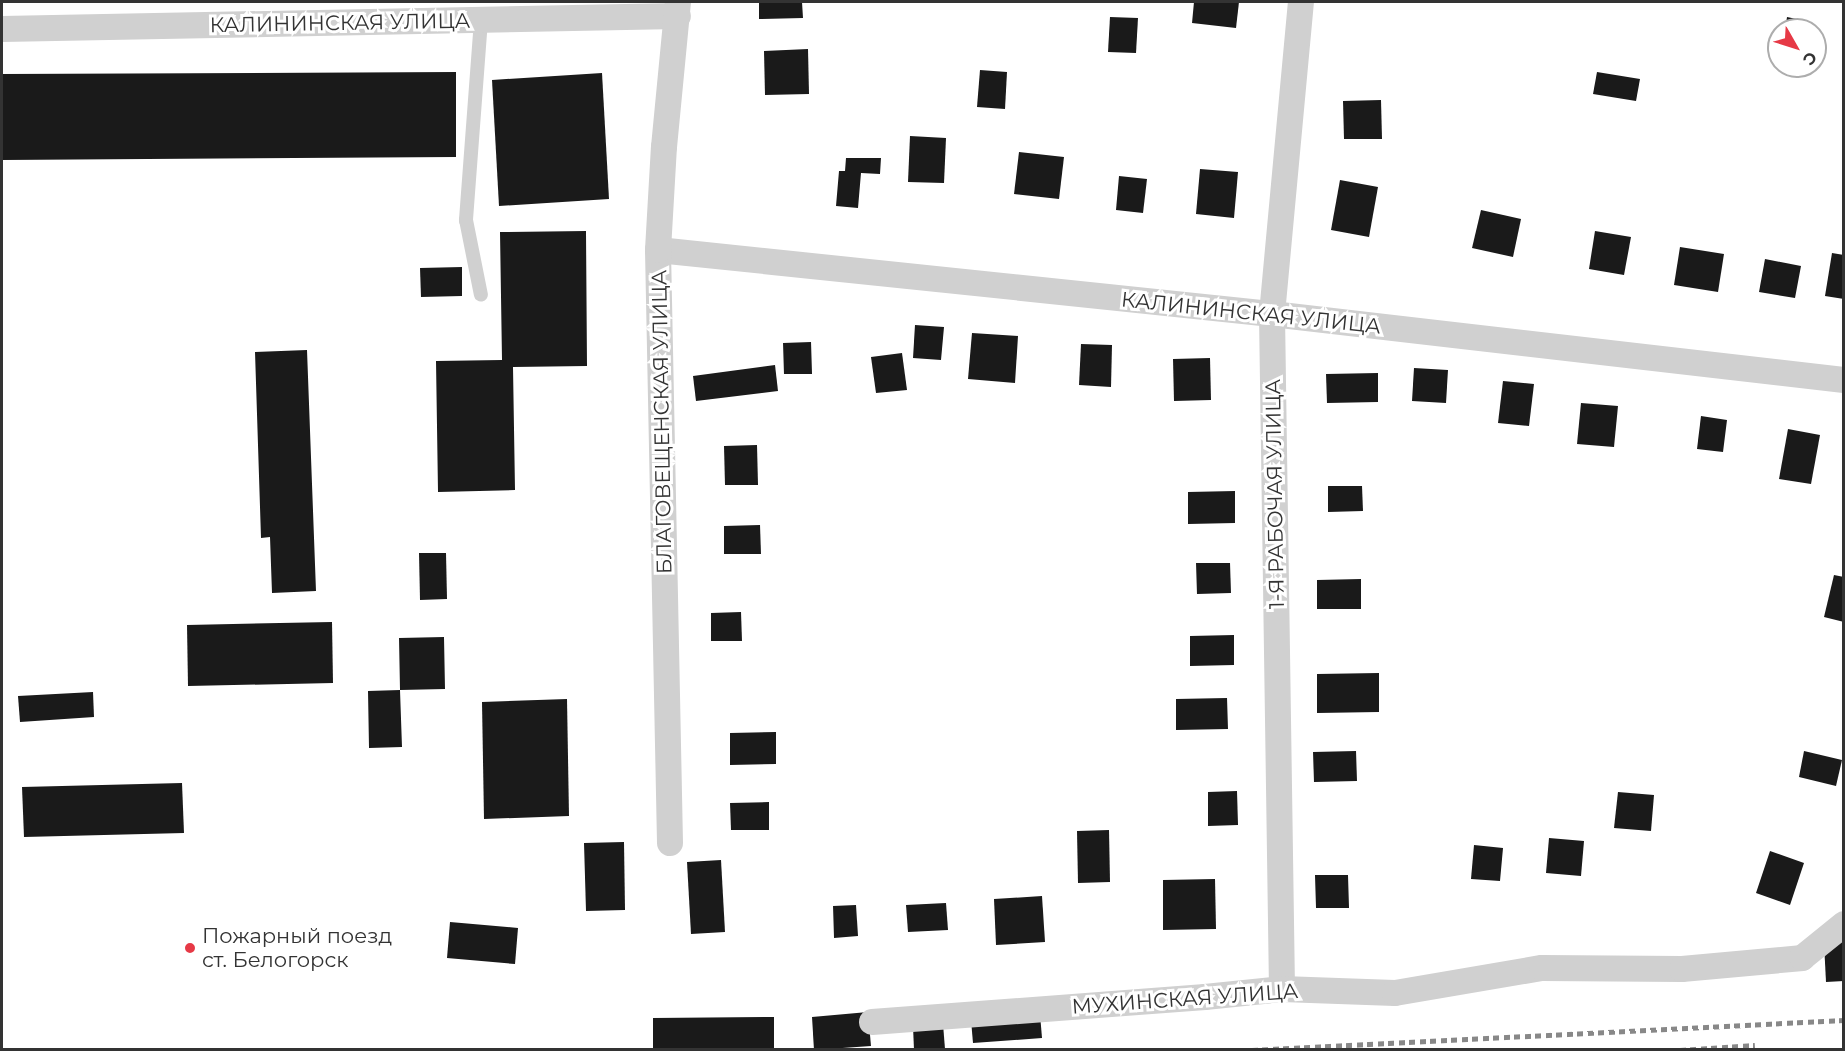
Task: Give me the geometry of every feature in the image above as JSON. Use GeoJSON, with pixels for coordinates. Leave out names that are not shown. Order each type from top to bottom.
{"type":"FeatureCollection","features":[{"type":"Feature","properties":{"kind":"street","name":"1-Я РАБОЧАЯ УЛИЦА"},"geometry":{"type":"LineString","coordinates":[[1282,989],[1272,314],[1301,2]]}},
{"type":"Feature","properties":{"kind":"street","name":"КАЛИНИНСКАЯ УЛИЦА"},"geometry":{"type":"LineString","coordinates":[[2,29],[481,20],[678,9]]}},
{"type":"Feature","properties":{"kind":"street","name":"БЛАГОВЕЩЕНСКАЯ УЛИЦА"},"geometry":{"type":"LineString","coordinates":[[670,843],[658,250],[664,147],[678,9]]}},
{"type":"Feature","properties":{"kind":"street","name":"КАЛИНИНСКАЯ УЛИЦА"},"geometry":{"type":"LineString","coordinates":[[658,250],[1272,314],[1844,380]]}},
{"type":"Feature","properties":{"kind":"street","name":"МУХИНСКАЯ УЛИЦА"},"geometry":{"type":"LineString","coordinates":[[872,1022],[1282,989],[1395,993],[1542,968],[1682,969],[1802,958],[1844,924]]}},
{"type":"Feature","properties":{"kind":"lane"},"geometry":{"type":"LineString","coordinates":[[481,20],[466,220],[481,295]]}},
{"type":"Feature","properties":{"kind":"building"},"geometry":{"type":"Polygon","coordinates":[[[759,2],[802,2],[803,18],[759,19],[759,2]]]}},
{"type":"Feature","properties":{"kind":"building"},"geometry":{"type":"Polygon","coordinates":[[[1194,2],[1239,2],[1236,28],[1192,23],[1194,2]]]}},
{"type":"Feature","properties":{"kind":"building"},"geometry":{"type":"Polygon","coordinates":[[[1110,17],[1138,18],[1136,53],[1108,52],[1110,17]]]}},
{"type":"Feature","properties":{"kind":"building"},"geometry":{"type":"Polygon","coordinates":[[[808,49],[809,94],[765,95],[764,51],[808,49]]]}},
{"type":"Feature","properties":{"kind":"building"},"geometry":{"type":"Polygon","coordinates":[[[980,70],[1007,72],[1005,109],[977,107],[980,70]]]}},
{"type":"Feature","properties":{"kind":"building"},"geometry":{"type":"Polygon","coordinates":[[[456,72],[456,157],[2,160],[2,74],[456,72]]]}},
{"type":"Feature","properties":{"kind":"building"},"geometry":{"type":"Polygon","coordinates":[[[1597,72],[1640,79],[1636,101],[1593,94],[1597,72]]]}},
{"type":"Feature","properties":{"kind":"building"},"geometry":{"type":"Polygon","coordinates":[[[602,73],[609,199],[499,206],[492,80],[602,73]]]}},
{"type":"Feature","properties":{"kind":"building"},"geometry":{"type":"Polygon","coordinates":[[[1381,100],[1382,139],[1344,139],[1343,101],[1381,100]]]}},
{"type":"Feature","properties":{"kind":"building"},"geometry":{"type":"Polygon","coordinates":[[[910,136],[946,138],[944,183],[908,182],[910,136]]]}},
{"type":"Feature","properties":{"kind":"building"},"geometry":{"type":"Polygon","coordinates":[[[1019,152],[1064,157],[1059,199],[1014,194],[1019,152]]]}},
{"type":"Feature","properties":{"kind":"building"},"geometry":{"type":"Polygon","coordinates":[[[846,158],[881,158],[880,174],[861,173],[858,208],[836,206],[839,171],[845,171],[846,158]]]}},
{"type":"Feature","properties":{"kind":"building"},"geometry":{"type":"Polygon","coordinates":[[[1200,169],[1238,172],[1234,218],[1196,214],[1200,169]]]}},
{"type":"Feature","properties":{"kind":"building"},"geometry":{"type":"Polygon","coordinates":[[[1119,176],[1147,179],[1143,213],[1116,210],[1119,176]]]}},
{"type":"Feature","properties":{"kind":"building"},"geometry":{"type":"Polygon","coordinates":[[[1340,180],[1378,187],[1369,237],[1331,230],[1340,180]]]}},
{"type":"Feature","properties":{"kind":"building"},"geometry":{"type":"Polygon","coordinates":[[[1481,210],[1521,219],[1513,257],[1472,248],[1481,210]]]}},
{"type":"Feature","properties":{"kind":"building"},"geometry":{"type":"Polygon","coordinates":[[[586,231],[587,366],[513,367],[515,490],[438,492],[436,361],[502,360],[500,232],[586,231]]]}},
{"type":"Feature","properties":{"kind":"building"},"geometry":{"type":"Polygon","coordinates":[[[1595,231],[1631,237],[1624,275],[1589,269],[1595,231]]]}},
{"type":"Feature","properties":{"kind":"building"},"geometry":{"type":"Polygon","coordinates":[[[1680,247],[1724,254],[1718,292],[1674,285],[1680,247]]]}},
{"type":"Feature","properties":{"kind":"building"},"geometry":{"type":"Polygon","coordinates":[[[1832,253],[1844,255],[1844,299],[1825,296],[1832,253]]]}},
{"type":"Feature","properties":{"kind":"building"},"geometry":{"type":"Polygon","coordinates":[[[1765,259],[1801,266],[1795,298],[1759,292],[1765,259]]]}},
{"type":"Feature","properties":{"kind":"building"},"geometry":{"type":"Polygon","coordinates":[[[462,267],[462,296],[421,297],[420,268],[462,267]]]}},
{"type":"Feature","properties":{"kind":"building"},"geometry":{"type":"Polygon","coordinates":[[[915,325],[944,327],[941,360],[913,358],[915,325]]]}},
{"type":"Feature","properties":{"kind":"building"},"geometry":{"type":"Polygon","coordinates":[[[972,333],[1018,336],[1015,383],[968,379],[972,333]]]}},
{"type":"Feature","properties":{"kind":"building"},"geometry":{"type":"Polygon","coordinates":[[[811,342],[812,374],[784,374],[783,343],[811,342]]]}},
{"type":"Feature","properties":{"kind":"building"},"geometry":{"type":"Polygon","coordinates":[[[1081,344],[1112,345],[1111,387],[1079,385],[1081,344]]]}},
{"type":"Feature","properties":{"kind":"building"},"geometry":{"type":"Polygon","coordinates":[[[307,350],[316,591],[272,593],[270,537],[261,538],[255,352],[307,350]]]}},
{"type":"Feature","properties":{"kind":"building"},"geometry":{"type":"Polygon","coordinates":[[[902,353],[907,390],[876,393],[871,357],[902,353]]]}},
{"type":"Feature","properties":{"kind":"building"},"geometry":{"type":"Polygon","coordinates":[[[1210,358],[1211,400],[1174,401],[1173,359],[1210,358]]]}},
{"type":"Feature","properties":{"kind":"building"},"geometry":{"type":"Polygon","coordinates":[[[775,365],[778,391],[696,401],[693,376],[775,365]]]}},
{"type":"Feature","properties":{"kind":"building"},"geometry":{"type":"Polygon","coordinates":[[[1414,368],[1448,370],[1446,403],[1412,401],[1414,368]]]}},
{"type":"Feature","properties":{"kind":"building"},"geometry":{"type":"Polygon","coordinates":[[[1378,373],[1378,402],[1327,403],[1326,374],[1378,373]]]}},
{"type":"Feature","properties":{"kind":"building"},"geometry":{"type":"Polygon","coordinates":[[[1503,381],[1534,384],[1529,426],[1498,423],[1503,381]]]}},
{"type":"Feature","properties":{"kind":"building"},"geometry":{"type":"Polygon","coordinates":[[[1581,403],[1618,406],[1614,447],[1577,444],[1581,403]]]}},
{"type":"Feature","properties":{"kind":"building"},"geometry":{"type":"Polygon","coordinates":[[[1701,416],[1727,420],[1723,452],[1697,449],[1701,416]]]}},
{"type":"Feature","properties":{"kind":"building"},"geometry":{"type":"Polygon","coordinates":[[[1788,429],[1820,435],[1811,484],[1779,479],[1788,429]]]}},
{"type":"Feature","properties":{"kind":"building"},"geometry":{"type":"Polygon","coordinates":[[[757,445],[758,485],[725,485],[724,446],[757,445]]]}},
{"type":"Feature","properties":{"kind":"building"},"geometry":{"type":"Polygon","coordinates":[[[1328,486],[1362,486],[1363,511],[1328,512],[1328,486]]]}},
{"type":"Feature","properties":{"kind":"building"},"geometry":{"type":"Polygon","coordinates":[[[1235,491],[1235,523],[1188,524],[1188,492],[1235,491]]]}},
{"type":"Feature","properties":{"kind":"building"},"geometry":{"type":"Polygon","coordinates":[[[760,525],[761,554],[724,554],[724,526],[760,525]]]}},
{"type":"Feature","properties":{"kind":"building"},"geometry":{"type":"Polygon","coordinates":[[[419,553],[446,553],[447,599],[420,600],[419,553]]]}},
{"type":"Feature","properties":{"kind":"building"},"geometry":{"type":"Polygon","coordinates":[[[1196,563],[1230,563],[1231,593],[1197,594],[1196,563]]]}},
{"type":"Feature","properties":{"kind":"building"},"geometry":{"type":"Polygon","coordinates":[[[1834,575],[1844,577],[1844,622],[1824,617],[1834,575]]]}},
{"type":"Feature","properties":{"kind":"building"},"geometry":{"type":"Polygon","coordinates":[[[1361,579],[1361,609],[1317,609],[1317,580],[1361,579]]]}},
{"type":"Feature","properties":{"kind":"building"},"geometry":{"type":"Polygon","coordinates":[[[741,612],[742,641],[711,641],[711,613],[741,612]]]}},
{"type":"Feature","properties":{"kind":"building"},"geometry":{"type":"Polygon","coordinates":[[[332,622],[333,683],[188,686],[187,625],[332,622]]]}},
{"type":"Feature","properties":{"kind":"building"},"geometry":{"type":"Polygon","coordinates":[[[1234,635],[1234,665],[1190,666],[1190,636],[1234,635]]]}},
{"type":"Feature","properties":{"kind":"building"},"geometry":{"type":"Polygon","coordinates":[[[444,637],[445,689],[400,690],[399,638],[444,637]]]}},
{"type":"Feature","properties":{"kind":"building"},"geometry":{"type":"Polygon","coordinates":[[[1379,673],[1379,712],[1317,713],[1317,674],[1379,673]]]}},
{"type":"Feature","properties":{"kind":"building"},"geometry":{"type":"Polygon","coordinates":[[[400,690],[402,747],[369,748],[368,691],[400,690]]]}},
{"type":"Feature","properties":{"kind":"building"},"geometry":{"type":"Polygon","coordinates":[[[93,692],[94,717],[20,722],[18,696],[93,692]]]}},
{"type":"Feature","properties":{"kind":"building"},"geometry":{"type":"Polygon","coordinates":[[[1227,698],[1228,729],[1176,730],[1176,699],[1227,698]]]}},
{"type":"Feature","properties":{"kind":"building"},"geometry":{"type":"Polygon","coordinates":[[[567,699],[569,816],[484,819],[482,702],[567,699]]]}},
{"type":"Feature","properties":{"kind":"building"},"geometry":{"type":"Polygon","coordinates":[[[776,732],[776,764],[730,765],[730,733],[776,732]]]}},
{"type":"Feature","properties":{"kind":"building"},"geometry":{"type":"Polygon","coordinates":[[[1356,751],[1357,781],[1314,782],[1313,752],[1356,751]]]}},
{"type":"Feature","properties":{"kind":"building"},"geometry":{"type":"Polygon","coordinates":[[[1804,751],[1842,760],[1836,786],[1799,777],[1804,751]]]}},
{"type":"Feature","properties":{"kind":"building"},"geometry":{"type":"Polygon","coordinates":[[[182,783],[184,833],[24,837],[22,787],[182,783]]]}},
{"type":"Feature","properties":{"kind":"building"},"geometry":{"type":"Polygon","coordinates":[[[1237,791],[1238,825],[1208,826],[1208,792],[1237,791]]]}},
{"type":"Feature","properties":{"kind":"building"},"geometry":{"type":"Polygon","coordinates":[[[1618,792],[1654,795],[1651,831],[1614,828],[1618,792]]]}},
{"type":"Feature","properties":{"kind":"building"},"geometry":{"type":"Polygon","coordinates":[[[769,802],[769,830],[731,830],[730,803],[769,802]]]}},
{"type":"Feature","properties":{"kind":"building"},"geometry":{"type":"Polygon","coordinates":[[[1109,830],[1110,882],[1078,883],[1077,831],[1109,830]]]}},
{"type":"Feature","properties":{"kind":"building"},"geometry":{"type":"Polygon","coordinates":[[[1549,838],[1584,841],[1581,876],[1546,873],[1549,838]]]}},
{"type":"Feature","properties":{"kind":"building"},"geometry":{"type":"Polygon","coordinates":[[[624,842],[625,910],[586,911],[584,843],[624,842]]]}},
{"type":"Feature","properties":{"kind":"building"},"geometry":{"type":"Polygon","coordinates":[[[1474,845],[1503,848],[1500,881],[1471,879],[1474,845]]]}},
{"type":"Feature","properties":{"kind":"building"},"geometry":{"type":"Polygon","coordinates":[[[1770,851],[1804,863],[1790,905],[1756,893],[1770,851]]]}},
{"type":"Feature","properties":{"kind":"building"},"geometry":{"type":"Polygon","coordinates":[[[721,860],[725,932],[691,934],[687,862],[721,860]]]}},
{"type":"Feature","properties":{"kind":"building"},"geometry":{"type":"Polygon","coordinates":[[[1315,875],[1348,875],[1349,908],[1316,908],[1315,875]]]}},
{"type":"Feature","properties":{"kind":"building"},"geometry":{"type":"Polygon","coordinates":[[[1215,879],[1216,929],[1163,930],[1163,880],[1215,879]]]}},
{"type":"Feature","properties":{"kind":"building"},"geometry":{"type":"Polygon","coordinates":[[[1042,896],[1045,942],[996,945],[994,899],[1042,896]]]}},
{"type":"Feature","properties":{"kind":"building"},"geometry":{"type":"Polygon","coordinates":[[[946,903],[948,930],[908,932],[906,905],[946,903]]]}},
{"type":"Feature","properties":{"kind":"building"},"geometry":{"type":"Polygon","coordinates":[[[856,905],[858,936],[834,938],[833,906],[856,905]]]}},
{"type":"Feature","properties":{"kind":"building"},"geometry":{"type":"Polygon","coordinates":[[[450,922],[518,928],[515,964],[447,958],[450,922]]]}},
{"type":"Feature","properties":{"kind":"building"},"geometry":{"type":"Polygon","coordinates":[[[1844,942],[1844,981],[1826,982],[1824,943],[1844,942]]]}},
{"type":"Feature","properties":{"kind":"building"},"geometry":{"type":"Polygon","coordinates":[[[868,1012],[871,1046],[814,1050],[812,1017],[868,1012]]]}},
{"type":"Feature","properties":{"kind":"building"},"geometry":{"type":"Polygon","coordinates":[[[1040,1014],[1042,1038],[973,1043],[971,1020],[1040,1014]]]}},
{"type":"Feature","properties":{"kind":"building"},"geometry":{"type":"Polygon","coordinates":[[[774,1017],[774,1049],[653,1050],[653,1018],[774,1017]]]}},
{"type":"Feature","properties":{"kind":"building"},"geometry":{"type":"Polygon","coordinates":[[[943,1024],[945,1049],[914,1050],[913,1026],[943,1024]]]}},
{"type":"Feature","properties":{"kind":"railway"},"geometry":{"type":"LineString","coordinates":[[1252,1050],[1844,1020]]}},
{"type":"Feature","properties":{"kind":"railway"},"geometry":{"type":"LineString","coordinates":[[1680,1050],[1755,1045]]}},
{"type":"Feature","properties":{"kind":"place","name":"Пожарный поезд ст. Белогорск"},"geometry":{"type":"Point","coordinates":[190,948]}}]}
